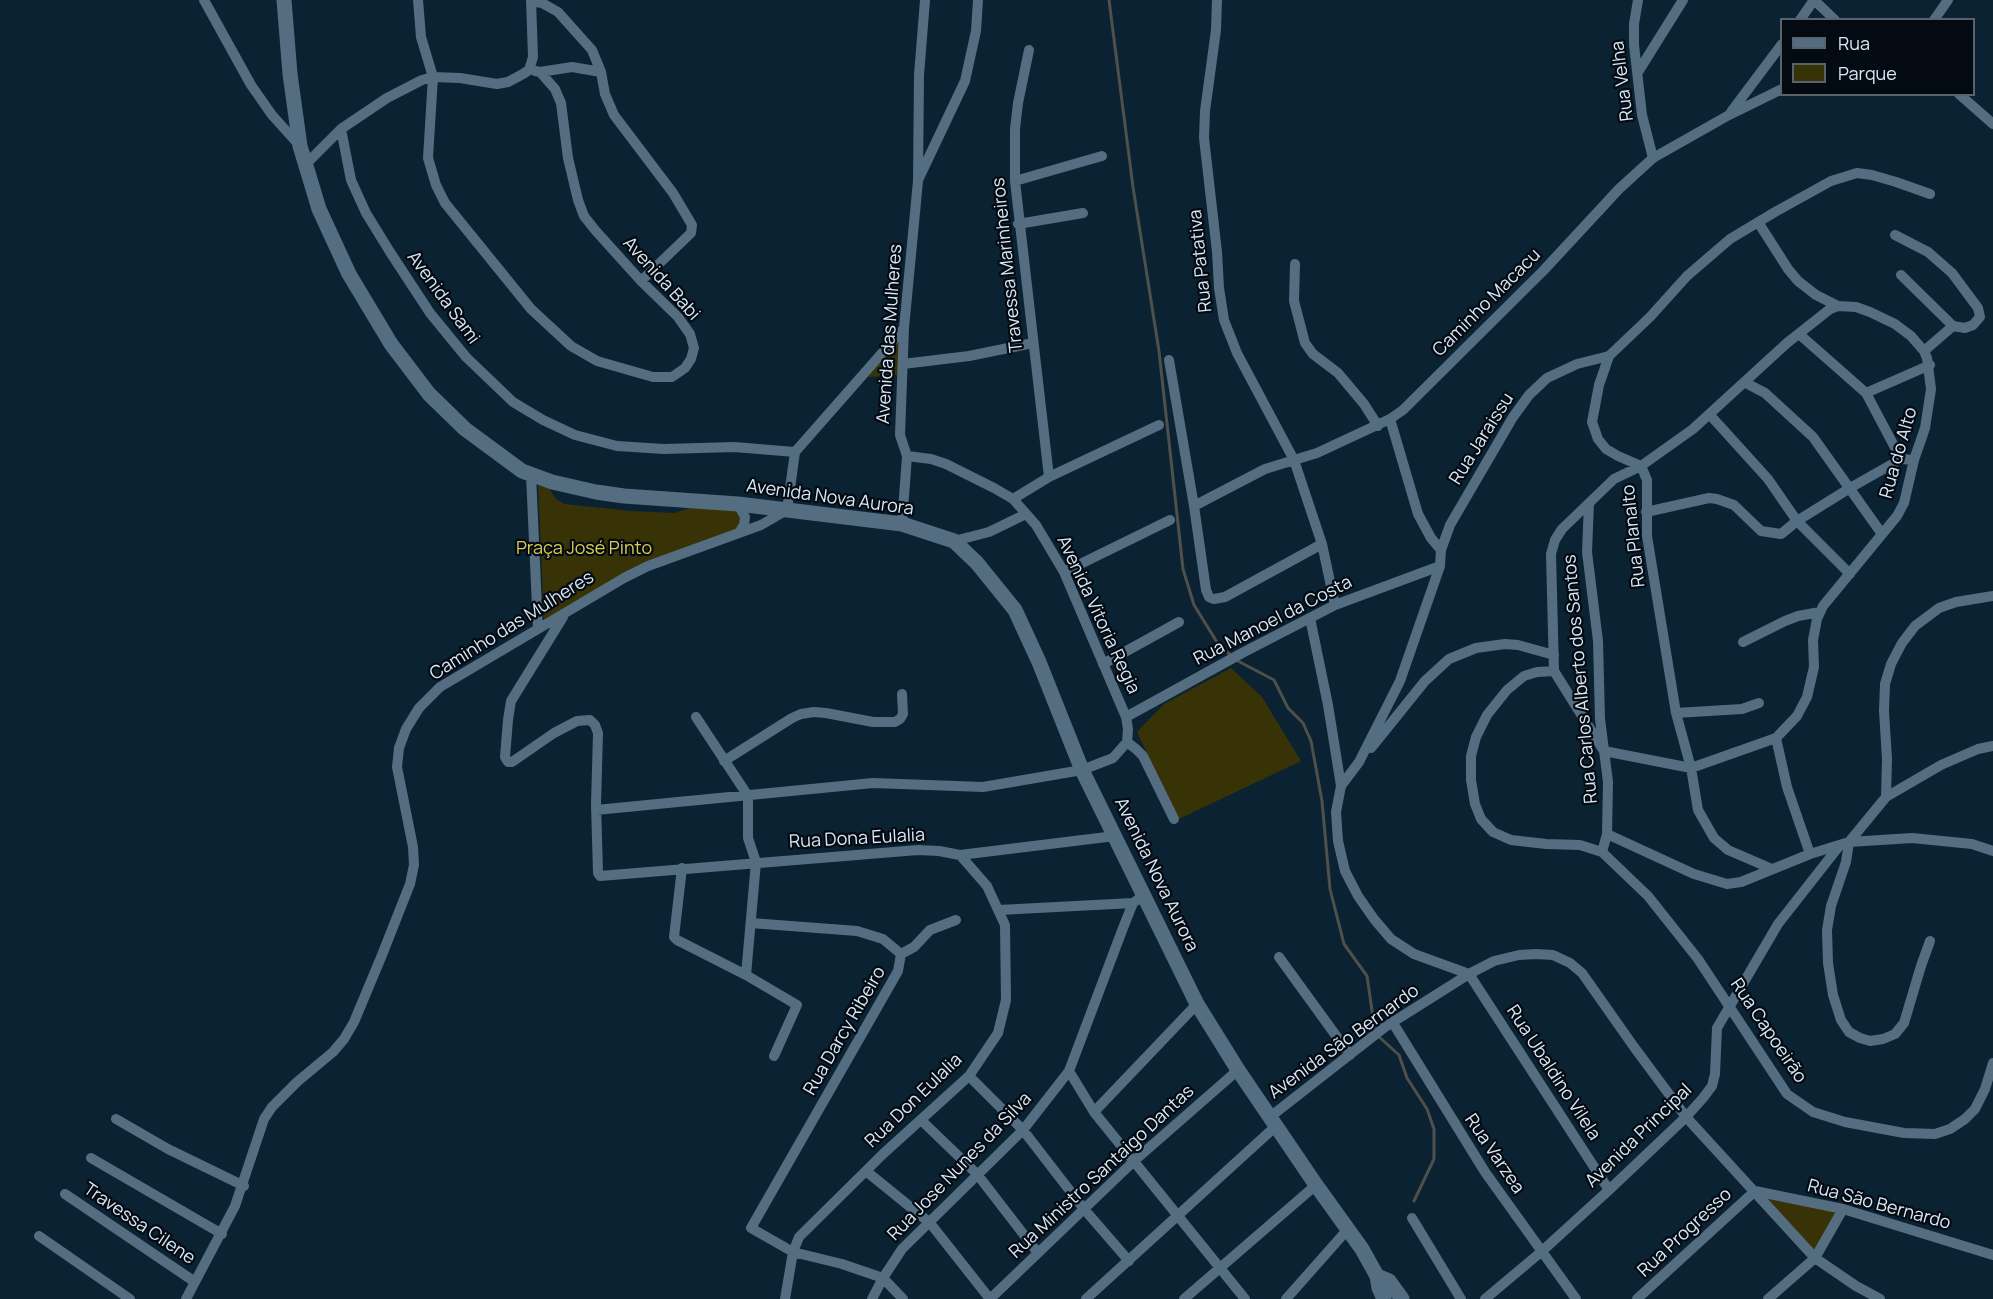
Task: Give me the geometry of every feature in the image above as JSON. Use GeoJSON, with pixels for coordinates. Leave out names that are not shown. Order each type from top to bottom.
{"type":"FeatureCollection","features":[{"type":"Feature","properties":{"kind":"street"},"geometry":{"type":"LineString","coordinates":[[204,0],[251,85],[272,115],[300,146]]}},
{"type":"Feature","properties":{"kind":"street","name":"Avenida Nova Aurora"},"geometry":{"type":"LineString","coordinates":[[284,0],[290,74],[300,146],[319,209],[349,274],[391,344],[429,394],[465,429],[522,471],[552,482],[596,492],[633,497],[738,504],[902,524],[954,542],[1015,610],[1039,662],[1082,770],[1115,836],[1139,899],[1197,1004],[1238,1070],[1362,1250],[1377,1276],[1378,1288],[1384,1299]]}},
{"type":"Feature","properties":{"kind":"street"},"geometry":{"type":"LineString","coordinates":[[418,0],[421,37],[433,77]]}},
{"type":"Feature","properties":{"kind":"street","name":"Avenida das Mulheres"},"geometry":{"type":"LineString","coordinates":[[902,524],[907,456],[900,435],[904,328],[918,182],[920,75],[925,0]]}},
{"type":"Feature","properties":{"kind":"street","name":"Avenida das Mulheres"},"geometry":{"type":"LineString","coordinates":[[918,182],[965,81],[976,31],[978,0]]}},
{"type":"Feature","properties":{"kind":"street","name":"Rua Patativa"},"geometry":{"type":"LineString","coordinates":[[1217,0],[1216,30],[1205,111],[1204,138],[1224,320],[1237,353],[1294,460],[1322,544],[1335,605]]}},
{"type":"Feature","properties":{"kind":"street","name":"Rua Velha"},"geometry":{"type":"LineString","coordinates":[[1638,0],[1634,24],[1634,45],[1642,115],[1653,158]]}},
{"type":"Feature","properties":{"kind":"street"},"geometry":{"type":"LineString","coordinates":[[1638,72],[1683,0]]}},
{"type":"Feature","properties":{"kind":"street"},"geometry":{"type":"LineString","coordinates":[[1801,18],[1814,0],[1833,18]]}},
{"type":"Feature","properties":{"kind":"street"},"geometry":{"type":"LineString","coordinates":[[1935,18],[1948,0]]}},
{"type":"Feature","properties":{"kind":"street"},"geometry":{"type":"LineString","coordinates":[[534,71],[531,1],[550,6],[568,21],[592,50],[601,72],[608,103],[620,125],[673,193],[693,229],[641,281]]}},
{"type":"Feature","properties":{"kind":"street"},"geometry":{"type":"LineString","coordinates":[[1729,115],[1780,47]]}},
{"type":"Feature","properties":{"kind":"street","name":"Travessa Marinheiros"},"geometry":{"type":"LineString","coordinates":[[1029,50],[1017,102],[1014,129],[1015,181],[1018,224],[1049,477]]}},
{"type":"Feature","properties":{"kind":"street"},"geometry":{"type":"LineString","coordinates":[[305,165],[341,129],[387,98],[422,80],[433,77],[460,78],[497,84],[534,71],[560,68],[572,67],[601,72]]}},
{"type":"Feature","properties":{"kind":"street","name":"Avenida Babi"},"geometry":{"type":"LineString","coordinates":[[433,77],[428,158],[436,185],[445,203],[531,309],[571,346],[597,361],[653,377],[672,377],[685,368],[691,359],[694,348],[690,334],[678,317],[641,281],[584,216],[568,158],[561,103],[555,89],[534,71]]}},
{"type":"Feature","properties":{"kind":"street","name":"Caminho Macacu"},"geometry":{"type":"LineString","coordinates":[[1194,506],[1265,469],[1317,453],[1378,426],[1403,410],[1543,271],[1619,189],[1653,158],[1729,115],[1780,90]]}},
{"type":"Feature","properties":{"kind":"street"},"geometry":{"type":"LineString","coordinates":[[1961,96],[1993,123]]}},
{"type":"Feature","properties":{"kind":"street","name":"Avenida Sami"},"geometry":{"type":"LineString","coordinates":[[341,129],[351,180],[366,213],[390,252],[430,313],[466,357],[513,402],[575,435],[617,446],[664,449],[734,447],[795,452]]}},
{"type":"Feature","properties":{"kind":"street"},"geometry":{"type":"LineString","coordinates":[[1015,181],[1102,156]]}},
{"type":"Feature","properties":{"kind":"street","name":"Rua Planalto"},"geometry":{"type":"LineString","coordinates":[[1772,869],[1728,850],[1714,838],[1698,810],[1691,768],[1676,713],[1647,536],[1647,480],[1641,466],[1606,449],[1594,430],[1593,411],[1599,385],[1609,356],[1708,256],[1758,222],[1831,181],[1857,173],[1872,175],[1930,194]]}},
{"type":"Feature","properties":{"kind":"street"},"geometry":{"type":"LineString","coordinates":[[1018,224],[1083,213]]}},
{"type":"Feature","properties":{"kind":"street","name":"Rua do Alto"},"geometry":{"type":"LineString","coordinates":[[1691,768],[1776,738],[1797,716],[1807,697],[1814,667],[1813,640],[1817,619],[1820,612],[1897,516],[1904,503],[1929,407],[1930,365],[1924,351],[1911,336],[1895,324],[1856,307],[1838,306],[1816,295],[1788,269],[1758,222]]}},
{"type":"Feature","properties":{"kind":"street"},"geometry":{"type":"LineString","coordinates":[[1895,235],[1916,244],[1952,273],[1978,308],[1980,317],[1973,325],[1965,328],[1953,326],[1902,275]]}},
{"type":"Feature","properties":{"kind":"street"},"geometry":{"type":"LineString","coordinates":[[1295,264],[1294,301],[1305,343],[1313,354],[1338,373],[1364,404],[1378,426]]}},
{"type":"Feature","properties":{"kind":"street"},"geometry":{"type":"LineString","coordinates":[[1691,768],[1604,751],[1554,671],[1551,554],[1555,540],[1562,529],[1614,479],[1641,466],[1693,429],[1800,334],[1830,309],[1838,306]]}},
{"type":"Feature","properties":{"kind":"street"},"geometry":{"type":"LineString","coordinates":[[1924,351],[1953,326]]}},
{"type":"Feature","properties":{"kind":"street"},"geometry":{"type":"LineString","coordinates":[[786,510],[795,452],[904,328]]}},
{"type":"Feature","properties":{"kind":"street"},"geometry":{"type":"LineString","coordinates":[[1800,334],[1866,393],[1901,459]]}},
{"type":"Feature","properties":{"kind":"street"},"geometry":{"type":"LineString","coordinates":[[903,364],[969,356],[1033,343]]}},
{"type":"Feature","properties":{"kind":"street","name":"Rua Jaraissu"},"geometry":{"type":"LineString","coordinates":[[1359,762],[1400,681],[1440,566],[1441,550],[1450,525],[1513,417],[1529,395],[1547,378],[1578,364],[1609,356]]}},
{"type":"Feature","properties":{"kind":"street"},"geometry":{"type":"LineString","coordinates":[[1169,360],[1209,597],[1214,599],[1225,597],[1322,544]]}},
{"type":"Feature","properties":{"kind":"street"},"geometry":{"type":"LineString","coordinates":[[1866,393],[1930,365]]}},
{"type":"Feature","properties":{"kind":"street"},"geometry":{"type":"LineString","coordinates":[[1744,382],[1765,393],[1813,437],[1882,534]]}},
{"type":"Feature","properties":{"kind":"street"},"geometry":{"type":"LineString","coordinates":[[1710,415],[1768,479],[1797,521],[1850,574]]}},
{"type":"Feature","properties":{"kind":"street"},"geometry":{"type":"LineString","coordinates":[[1390,419],[1418,514],[1431,538],[1441,550]]}},
{"type":"Feature","properties":{"kind":"street"},"geometry":{"type":"LineString","coordinates":[[1012,499],[1049,477],[1159,425]]}},
{"type":"Feature","properties":{"kind":"street","name":"Avenida Vitoria Regia"},"geometry":{"type":"LineString","coordinates":[[907,456],[931,459],[946,464],[1012,499],[1045,538],[1064,572],[1126,717],[1127,742]]}},
{"type":"Feature","properties":{"kind":"street"},"geometry":{"type":"LineString","coordinates":[[1646,512],[1709,498],[1734,505],[1761,531],[1781,534],[1797,521],[1901,459],[1914,460]]}},
{"type":"Feature","properties":{"kind":"street"},"geometry":{"type":"LineString","coordinates":[[531,475],[538,630]]}},
{"type":"Feature","properties":{"kind":"street","name":"Rua Carlos Alberto dos Santos"},"geometry":{"type":"LineString","coordinates":[[1589,503],[1587,552],[1598,641],[1600,719],[1608,782],[1607,834],[1602,852]]}},
{"type":"Feature","properties":{"kind":"street"},"geometry":{"type":"LineString","coordinates":[[738,504],[745,517],[744,525],[739,533]]}},
{"type":"Feature","properties":{"kind":"street","name":"Caminho das Mulheres"},"geometry":{"type":"LineString","coordinates":[[186,1299],[222,1234],[244,1186],[258,1135],[268,1113],[297,1082],[333,1052],[354,1022],[410,884],[414,865],[413,847],[397,767],[399,748],[406,729],[419,708],[440,687],[565,614],[599,591],[648,566],[739,533],[774,518],[786,510]]}},
{"type":"Feature","properties":{"kind":"street"},"geometry":{"type":"LineString","coordinates":[[954,542],[989,532],[1026,514]]}},
{"type":"Feature","properties":{"kind":"street"},"geometry":{"type":"LineString","coordinates":[[1064,572],[1170,520]]}},
{"type":"Feature","properties":{"kind":"street","name":"Rua Manoel da Costa"},"geometry":{"type":"LineString","coordinates":[[1126,717],[1335,605],[1440,566]]}},
{"type":"Feature","properties":{"kind":"street"},"geometry":{"type":"LineString","coordinates":[[1886,797],[1885,684],[1891,664],[1902,643],[1915,626],[1939,608],[1956,602],[1993,596]]}},
{"type":"Feature","properties":{"kind":"street"},"geometry":{"type":"LineString","coordinates":[[1743,642],[1792,618],[1820,612]]}},
{"type":"Feature","properties":{"kind":"street"},"geometry":{"type":"LineString","coordinates":[[565,614],[511,701],[506,760],[512,762],[554,733],[578,721],[590,720],[595,725],[597,733],[596,810],[873,783],[983,787],[1082,770],[1113,758],[1127,742],[1143,756],[1174,819]]}},
{"type":"Feature","properties":{"kind":"street","name":"Avenida São Bernardo"},"geometry":{"type":"LineString","coordinates":[[1310,618],[1328,705],[1341,786],[1336,812],[1338,841],[1346,871],[1358,896],[1374,920],[1391,939],[1414,954],[1469,974]]}},
{"type":"Feature","properties":{"kind":"street"},"geometry":{"type":"LineString","coordinates":[[1104,664],[1179,622]]}},
{"type":"Feature","properties":{"kind":"street"},"geometry":{"type":"LineString","coordinates":[[1341,786],[1425,681],[1449,659],[1476,648],[1505,644],[1518,645],[1554,655]]}},
{"type":"Feature","properties":{"kind":"street"},"geometry":{"type":"LineString","coordinates":[[1554,671],[1537,672],[1524,676],[1507,690],[1487,715],[1476,736],[1471,756],[1471,780],[1475,804],[1481,819],[1493,832],[1511,840],[1580,845],[1602,852]]}},
{"type":"Feature","properties":{"kind":"street"},"geometry":{"type":"LineString","coordinates":[[724,761],[801,714],[826,713],[873,722],[895,722],[903,714],[902,694]]}},
{"type":"Feature","properties":{"kind":"street"},"geometry":{"type":"LineString","coordinates":[[1676,713],[1742,709],[1759,703]]}},
{"type":"Feature","properties":{"kind":"street"},"geometry":{"type":"LineString","coordinates":[[696,717],[748,796],[748,838],[756,862],[746,975]]}},
{"type":"Feature","properties":{"kind":"street"},"geometry":{"type":"LineString","coordinates":[[1776,738],[1787,787],[1810,854]]}},
{"type":"Feature","properties":{"kind":"street"},"geometry":{"type":"LineString","coordinates":[[1886,797],[1941,765],[1978,749],[1993,746]]}},
{"type":"Feature","properties":{"kind":"street","name":"Avenida Principal"},"geometry":{"type":"LineString","coordinates":[[1485,1299],[1609,1190],[1686,1117],[1712,1086],[1716,1066],[1717,1028],[1743,982],[1778,924],[1886,797]]}},
{"type":"Feature","properties":{"kind":"street","name":"Rua Dona Eulalia"},"geometry":{"type":"LineString","coordinates":[[596,810],[598,873],[600,876],[918,850],[960,855],[1115,836]]}},
{"type":"Feature","properties":{"kind":"street"},"geometry":{"type":"LineString","coordinates":[[1607,834],[1694,874],[1727,884],[1741,882],[1810,854],[1845,843],[1912,838],[1972,844],[1993,851]]}},
{"type":"Feature","properties":{"kind":"street"},"geometry":{"type":"LineString","coordinates":[[1845,843],[1846,862],[1831,906],[1827,930],[1828,963],[1833,995],[1841,1020],[1849,1032],[1870,1041],[1894,1034],[1904,1023],[1930,941]]}},
{"type":"Feature","properties":{"kind":"street","name":"Rua Capoeirão"},"geometry":{"type":"LineString","coordinates":[[1602,852],[1648,896],[1698,959],[1787,1094],[1814,1112],[1845,1122],[1919,1134],[1935,1134],[1950,1129],[1965,1119],[1975,1108],[1985,1089],[1993,1063]]}},
{"type":"Feature","properties":{"kind":"street","name":"Rua Don Eulalia"},"geometry":{"type":"LineString","coordinates":[[793,1252],[799,1237],[866,1171],[969,1076],[999,1033],[1006,1000],[1005,925],[987,886],[960,855]]}},
{"type":"Feature","properties":{"kind":"street"},"geometry":{"type":"LineString","coordinates":[[682,868],[674,937],[746,975],[796,1005],[774,1056]]}},
{"type":"Feature","properties":{"kind":"street"},"geometry":{"type":"LineString","coordinates":[[999,910],[1139,899]]}},
{"type":"Feature","properties":{"kind":"street","name":"Rua Jose Nunes da Silva"},"geometry":{"type":"LineString","coordinates":[[872,1299],[902,1249],[1023,1130],[1070,1071],[1139,899]]}},
{"type":"Feature","properties":{"kind":"street"},"geometry":{"type":"LineString","coordinates":[[901,954],[914,947],[930,930],[956,920]]}},
{"type":"Feature","properties":{"kind":"street","name":"Rua Darcy Ribeiro"},"geometry":{"type":"LineString","coordinates":[[751,923],[857,931],[883,939],[901,954],[898,971],[792,1159],[751,1226],[752,1229],[793,1252]]}},
{"type":"Feature","properties":{"kind":"street","name":"Avenida São Bernardo"},"geometry":{"type":"LineString","coordinates":[[1086,1299],[1273,1122],[1366,1042],[1469,974],[1494,961],[1519,955],[1536,954],[1553,955],[1570,963],[1582,973],[1686,1117],[1815,1258],[1856,1286],[1880,1299]]}},
{"type":"Feature","properties":{"kind":"street"},"geometry":{"type":"LineString","coordinates":[[1279,957],[1350,1055]]}},
{"type":"Feature","properties":{"kind":"street","name":"Rua Ubaldino Vilela"},"geometry":{"type":"LineString","coordinates":[[1469,974],[1609,1190]]}},
{"type":"Feature","properties":{"kind":"street"},"geometry":{"type":"LineString","coordinates":[[1094,1112],[1197,1004]]}},
{"type":"Feature","properties":{"kind":"street","name":"Rua Varzea"},"geometry":{"type":"LineString","coordinates":[[1389,1025],[1485,1172],[1576,1299]]}},
{"type":"Feature","properties":{"kind":"street","name":"Rua Ministro Santaigo Dantas"},"geometry":{"type":"LineString","coordinates":[[990,1299],[1134,1161],[1238,1070]]}},
{"type":"Feature","properties":{"kind":"street"},"geometry":{"type":"LineString","coordinates":[[1070,1071],[1094,1112],[1245,1299]]}},
{"type":"Feature","properties":{"kind":"street"},"geometry":{"type":"LineString","coordinates":[[969,1076],[1023,1130],[1084,1209],[1128,1261]]}},
{"type":"Feature","properties":{"kind":"street"},"geometry":{"type":"LineString","coordinates":[[116,1119],[168,1149],[244,1186]]}},
{"type":"Feature","properties":{"kind":"street"},"geometry":{"type":"LineString","coordinates":[[921,1120],[977,1174],[1038,1253]]}},
{"type":"Feature","properties":{"kind":"street","name":"Travessa Cilene"},"geometry":{"type":"LineString","coordinates":[[91,1158],[222,1234]]}},
{"type":"Feature","properties":{"kind":"street"},"geometry":{"type":"LineString","coordinates":[[866,1171],[930,1223],[990,1299]]}},
{"type":"Feature","properties":{"kind":"street"},"geometry":{"type":"LineString","coordinates":[[1184,1299],[1316,1185]]}},
{"type":"Feature","properties":{"kind":"street","name":"Rua São Bernardo"},"geometry":{"type":"LineString","coordinates":[[1755,1191],[1843,1209],[1993,1255]]}},
{"type":"Feature","properties":{"kind":"street","name":"Rua Progresso"},"geometry":{"type":"LineString","coordinates":[[1637,1299],[1755,1191]]}},
{"type":"Feature","properties":{"kind":"street","name":"Travessa Cilene"},"geometry":{"type":"LineString","coordinates":[[65,1194],[195,1282]]}},
{"type":"Feature","properties":{"kind":"street"},"geometry":{"type":"LineString","coordinates":[[1768,1299],[1815,1258],[1843,1209]]}},
{"type":"Feature","properties":{"kind":"street"},"geometry":{"type":"LineString","coordinates":[[1412,1218],[1461,1299]]}},
{"type":"Feature","properties":{"kind":"street"},"geometry":{"type":"LineString","coordinates":[[1286,1299],[1348,1229]]}},
{"type":"Feature","properties":{"kind":"street"},"geometry":{"type":"LineString","coordinates":[[39,1236],[130,1299]]}},
{"type":"Feature","properties":{"kind":"street"},"geometry":{"type":"LineString","coordinates":[[784,1299],[793,1252],[842,1264],[883,1278],[903,1299]]}},
{"type":"Feature","properties":{"kind":"street","name":"Avenida Nova Aurora"},"geometry":{"type":"LineString","coordinates":[[1377,1276],[1389,1281],[1402,1299]]}},
{"type":"Feature","properties":{"kind":"green space"},"geometry":{"type":"Polygon","coordinates":[[[901,336],[899,375],[866,377],[901,336]]]}},
{"type":"Feature","properties":{"kind":"green space","name":"Praça José Pinto"},"geometry":{"type":"Polygon","coordinates":[[[538,485],[549,489],[556,499],[564,504],[675,513],[692,507],[738,510],[743,516],[736,531],[639,567],[544,621],[538,485]]]}},
{"type":"Feature","properties":{"kind":"green space"},"geometry":{"type":"Polygon","coordinates":[[[1231,668],[1262,697],[1301,761],[1179,819],[1137,732],[1164,704],[1231,668]]]}},
{"type":"Feature","properties":{"kind":"green space"},"geometry":{"type":"Polygon","coordinates":[[[1755,1191],[1843,1209],[1815,1258],[1755,1191]]]}},
{"type":"Feature","properties":{"kind":"waterway"},"geometry":{"type":"LineString","coordinates":[[1109,0],[1133,187],[1159,351],[1183,569],[1194,605],[1220,647],[1231,655]]}},
{"type":"Feature","properties":{"kind":"waterway"},"geometry":{"type":"LineString","coordinates":[[1236,660],[1274,680],[1288,708],[1303,723],[1311,741],[1322,801],[1330,889],[1344,944],[1367,976],[1375,1031]]}},
{"type":"Feature","properties":{"kind":"waterway"},"geometry":{"type":"LineString","coordinates":[[1378,1036],[1399,1055],[1407,1078],[1427,1109],[1434,1129],[1434,1159],[1414,1201]]}}]}
